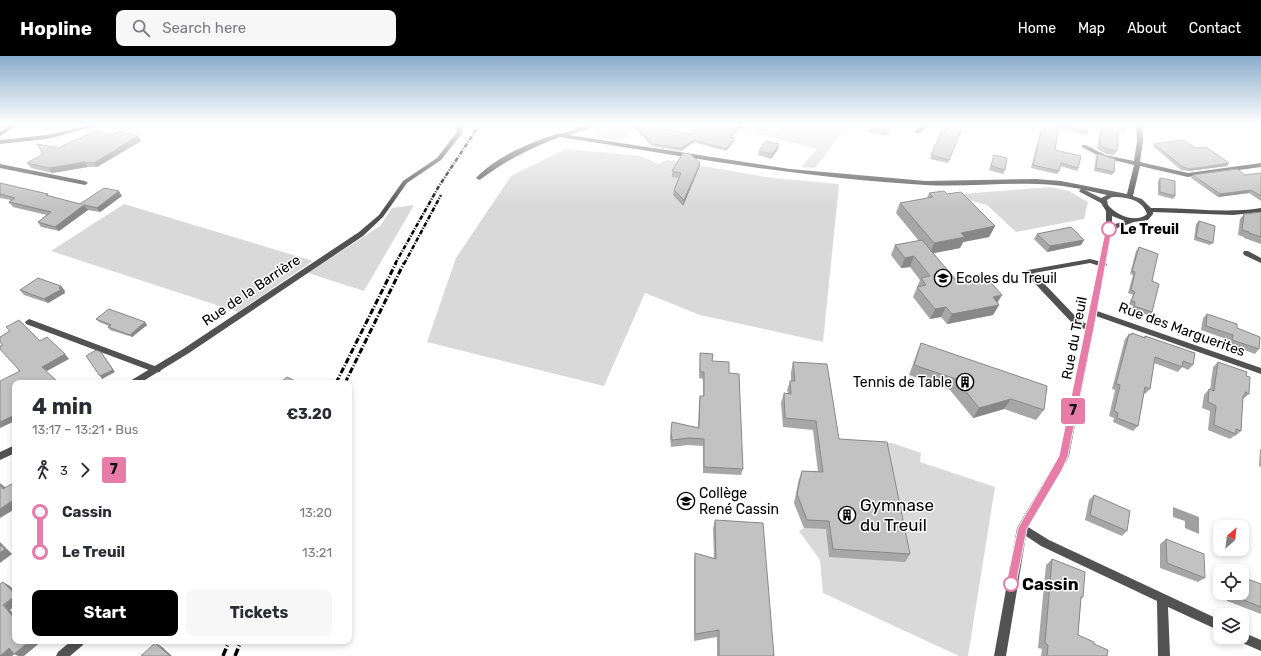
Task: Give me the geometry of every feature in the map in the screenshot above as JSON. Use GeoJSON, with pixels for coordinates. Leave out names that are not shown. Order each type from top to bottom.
{"type":"FeatureCollection","features":[{"type":"Feature","properties":{"kind":"street","name":"Rue de la Barrière"},"geometry":{"type":"LineString","coordinates":[[139,380],[157,370],[361,234],[381,216],[405,182],[439,159],[444,152]]}},
{"type":"Feature","properties":{"kind":"street"},"geometry":{"type":"LineString","coordinates":[[479,178],[499,163],[522,152]]}},
{"type":"Feature","properties":{"kind":"street"},"geometry":{"type":"LineString","coordinates":[[664,152],[797,172],[926,183],[1036,180],[1061,183],[1130,197],[1142,203],[1149,210],[1150,214],[1145,219],[1134,220],[1109,229]]}},
{"type":"Feature","properties":{"kind":"street"},"geometry":{"type":"LineString","coordinates":[[1095,152],[1103,156],[1188,175],[1261,165]]}},
{"type":"Feature","properties":{"kind":"street"},"geometry":{"type":"LineString","coordinates":[[1130,197],[1138,152]]}},
{"type":"Feature","properties":{"kind":"street"},"geometry":{"type":"LineString","coordinates":[[0,166],[85,183]]}},
{"type":"Feature","properties":{"kind":"street"},"geometry":{"type":"LineString","coordinates":[[1061,183],[1089,193],[1104,202],[1109,211],[1118,216],[1134,220]]}},
{"type":"Feature","properties":{"kind":"street"},"geometry":{"type":"LineString","coordinates":[[1104,202],[1107,197],[1117,195]]}},
{"type":"Feature","properties":{"kind":"street"},"geometry":{"type":"LineString","coordinates":[[1149,210],[1163,209],[1229,214],[1261,210]]}},
{"type":"Feature","properties":{"kind":"street","name":"Rue du Treuil"},"geometry":{"type":"LineString","coordinates":[[1000,656],[1022,528],[1059,467],[1064,456],[1103,264],[1109,229],[1109,211]]}},
{"type":"Feature","properties":{"kind":"street"},"geometry":{"type":"LineString","coordinates":[[1246,253],[1261,261]]}},
{"type":"Feature","properties":{"kind":"street"},"geometry":{"type":"LineString","coordinates":[[1090,328],[1077,323],[1028,272],[1090,261],[1103,264]]}},
{"type":"Feature","properties":{"kind":"street","name":"Rue des Marguerites"},"geometry":{"type":"LineString","coordinates":[[1093,312],[1261,371]]}},
{"type":"Feature","properties":{"kind":"street"},"geometry":{"type":"LineString","coordinates":[[29,322],[157,370]]}},
{"type":"Feature","properties":{"kind":"street"},"geometry":{"type":"LineString","coordinates":[[0,456],[12,450]]}},
{"type":"Feature","properties":{"kind":"street"},"geometry":{"type":"LineString","coordinates":[[1022,528],[1045,543],[1213,623]]}},
{"type":"Feature","properties":{"kind":"street"},"geometry":{"type":"LineString","coordinates":[[1162,599],[1164,656]]}},
{"type":"Feature","properties":{"kind":"street"},"geometry":{"type":"LineString","coordinates":[[1249,640],[1261,646]]}},
{"type":"Feature","properties":{"kind":"street"},"geometry":{"type":"LineString","coordinates":[[62,656],[76,644]]}},
{"type":"Feature","properties":{"kind":"shaded area"},"geometry":{"type":"Polygon","coordinates":[[[560,152],[598,152],[641,156],[658,164],[667,160],[773,178],[839,184],[823,342],[700,315],[645,293],[604,386],[427,342],[456,258],[511,176],[560,152]]]}},
{"type":"Feature","properties":{"kind":"shaded area"},"geometry":{"type":"Polygon","coordinates":[[[814,152],[827,152],[815,168],[801,167],[814,152]]]}},
{"type":"Feature","properties":{"kind":"shaded area"},"geometry":{"type":"Polygon","coordinates":[[[1050,187],[1069,191],[1088,202],[1084,219],[1016,232],[987,205],[950,195],[1050,187]]]}},
{"type":"Feature","properties":{"kind":"shaded area"},"geometry":{"type":"Polygon","coordinates":[[[124,204],[313,261],[238,312],[51,251],[124,204]]]}},
{"type":"Feature","properties":{"kind":"shaded area"},"geometry":{"type":"Polygon","coordinates":[[[414,205],[364,291],[308,273],[380,226],[392,208],[414,205]]]}},
{"type":"Feature","properties":{"kind":"shaded area"},"geometry":{"type":"Polygon","coordinates":[[[878,442],[892,443],[921,453],[920,462],[995,487],[968,656],[959,656],[823,593],[820,560],[799,531],[804,528],[794,503],[799,479],[819,480],[815,447],[878,442]]]}},
{"type":"Feature","properties":{"kind":"shaded area"},"geometry":{"type":"Polygon","coordinates":[[[1173,507],[1199,517],[1199,534],[1185,528],[1185,521],[1173,517],[1173,507]]]}},
{"type":"Feature","properties":{"kind":"building"},"geometry":{"type":"Polygon","coordinates":[[[42,152],[112,152],[94,163],[84,162],[49,168],[27,163],[43,154],[42,152]]]}},
{"type":"Feature","properties":{"kind":"building"},"geometry":{"type":"Polygon","coordinates":[[[763,152],[773,152],[772,154],[763,152]]]}},
{"type":"Feature","properties":{"kind":"building"},"geometry":{"type":"Polygon","coordinates":[[[932,152],[952,152],[949,160],[931,155],[932,152]]]}},
{"type":"Feature","properties":{"kind":"building"},"geometry":{"type":"Polygon","coordinates":[[[1036,152],[1064,152],[1081,156],[1078,168],[1061,163],[1059,171],[1033,165],[1036,152]]]}},
{"type":"Feature","properties":{"kind":"building"},"geometry":{"type":"Polygon","coordinates":[[[1164,152],[1213,152],[1229,163],[1190,169],[1183,167],[1164,152]]]}},
{"type":"Feature","properties":{"kind":"building"},"geometry":{"type":"Polygon","coordinates":[[[683,153],[690,154],[700,163],[684,200],[674,190],[681,173],[672,171],[683,153]]]}},
{"type":"Feature","properties":{"kind":"building"},"geometry":{"type":"Polygon","coordinates":[[[1098,154],[1115,159],[1114,172],[1096,168],[1098,154]]]}},
{"type":"Feature","properties":{"kind":"building"},"geometry":{"type":"Polygon","coordinates":[[[994,155],[1007,158],[1005,170],[991,166],[994,155]]]}},
{"type":"Feature","properties":{"kind":"building"},"geometry":{"type":"Polygon","coordinates":[[[1237,169],[1245,175],[1261,173],[1261,196],[1251,190],[1220,194],[1193,175],[1237,169]]]}},
{"type":"Feature","properties":{"kind":"building"},"geometry":{"type":"Polygon","coordinates":[[[1160,178],[1175,181],[1175,196],[1160,192],[1160,178]]]}},
{"type":"Feature","properties":{"kind":"building"},"geometry":{"type":"Polygon","coordinates":[[[0,183],[48,194],[46,195],[80,204],[104,188],[119,191],[97,208],[84,205],[55,227],[38,222],[51,212],[9,202],[15,198],[0,194],[0,183]]]}},
{"type":"Feature","properties":{"kind":"building"},"geometry":{"type":"Polygon","coordinates":[[[944,191],[947,194],[961,192],[995,226],[961,233],[965,237],[934,243],[900,203],[933,197],[929,193],[944,191]]]}},
{"type":"Feature","properties":{"kind":"building"},"geometry":{"type":"Polygon","coordinates":[[[1261,212],[1261,237],[1242,230],[1244,214],[1261,212]]]}},
{"type":"Feature","properties":{"kind":"building"},"geometry":{"type":"Polygon","coordinates":[[[1199,221],[1215,226],[1213,243],[1196,237],[1199,221]]]}},
{"type":"Feature","properties":{"kind":"building"},"geometry":{"type":"Polygon","coordinates":[[[1071,227],[1084,240],[1050,246],[1037,234],[1071,227]]]}},
{"type":"Feature","properties":{"kind":"building"},"geometry":{"type":"Polygon","coordinates":[[[922,240],[955,279],[983,274],[1002,295],[993,297],[999,305],[952,314],[946,307],[935,309],[917,287],[926,285],[921,278],[930,276],[914,256],[905,258],[895,245],[922,240]]]}},
{"type":"Feature","properties":{"kind":"building"},"geometry":{"type":"Polygon","coordinates":[[[1139,247],[1158,254],[1152,281],[1159,284],[1152,312],[1134,306],[1135,302],[1131,301],[1135,292],[1131,290],[1135,272],[1132,271],[1139,247]]]}},
{"type":"Feature","properties":{"kind":"building"},"geometry":{"type":"Polygon","coordinates":[[[38,278],[61,286],[59,288],[62,289],[44,299],[20,290],[38,278]]]}},
{"type":"Feature","properties":{"kind":"building"},"geometry":{"type":"Polygon","coordinates":[[[109,309],[145,322],[130,335],[108,327],[111,325],[96,319],[109,309]]]}},
{"type":"Feature","properties":{"kind":"building"},"geometry":{"type":"Polygon","coordinates":[[[1207,314],[1237,324],[1237,328],[1260,337],[1259,349],[1232,340],[1233,335],[1206,326],[1207,314]]]}},
{"type":"Feature","properties":{"kind":"building"},"geometry":{"type":"Polygon","coordinates":[[[19,320],[40,341],[47,337],[65,354],[42,367],[56,380],[12,380],[12,416],[0,422],[0,381],[20,371],[0,349],[0,346],[3,345],[0,342],[0,337],[10,331],[6,327],[19,320]]]}},
{"type":"Feature","properties":{"kind":"building"},"geometry":{"type":"Polygon","coordinates":[[[1132,333],[1195,353],[1193,365],[1183,361],[1182,367],[1155,357],[1150,389],[1145,387],[1138,426],[1117,418],[1118,413],[1114,411],[1120,385],[1116,384],[1129,334],[1131,335],[1132,333]]]}},
{"type":"Feature","properties":{"kind":"building"},"geometry":{"type":"Polygon","coordinates":[[[921,343],[1047,386],[1044,410],[1011,399],[979,408],[956,379],[914,365],[921,343]]]}},
{"type":"Feature","properties":{"kind":"building"},"geometry":{"type":"Polygon","coordinates":[[[96,350],[101,352],[113,370],[100,376],[86,356],[96,350]]]}},
{"type":"Feature","properties":{"kind":"building"},"geometry":{"type":"Polygon","coordinates":[[[700,353],[713,354],[712,361],[729,362],[729,373],[739,374],[743,469],[704,467],[704,439],[689,438],[672,440],[672,422],[699,428],[700,396],[704,396],[704,372],[700,372],[700,353]]]}},
{"type":"Feature","properties":{"kind":"building","name":"Gymnase du Treuil"},"geometry":{"type":"Polygon","coordinates":[[[793,362],[827,364],[839,439],[887,442],[910,554],[833,549],[829,521],[807,520],[797,494],[802,471],[823,472],[816,421],[785,418],[784,393],[791,394],[790,381],[795,381],[793,362]]]}},
{"type":"Feature","properties":{"kind":"building"},"geometry":{"type":"Polygon","coordinates":[[[1218,362],[1247,372],[1246,376],[1250,377],[1249,394],[1245,392],[1245,396],[1243,396],[1241,431],[1236,429],[1236,434],[1214,425],[1216,406],[1208,402],[1209,389],[1214,391],[1218,362]]]}},
{"type":"Feature","properties":{"kind":"building"},"geometry":{"type":"Polygon","coordinates":[[[287,377],[293,380],[284,380],[287,377]]]}},
{"type":"Feature","properties":{"kind":"building"},"geometry":{"type":"Polygon","coordinates":[[[0,484],[3,489],[12,484],[12,501],[0,509],[0,484]]]}},
{"type":"Feature","properties":{"kind":"building"},"geometry":{"type":"Polygon","coordinates":[[[1094,495],[1130,511],[1127,531],[1090,515],[1094,495]]]}},
{"type":"Feature","properties":{"kind":"building"},"geometry":{"type":"Polygon","coordinates":[[[715,520],[763,523],[774,656],[719,656],[719,630],[695,634],[695,553],[716,559],[715,520]]]}},
{"type":"Feature","properties":{"kind":"building"},"geometry":{"type":"Polygon","coordinates":[[[1166,539],[1204,554],[1205,578],[1167,563],[1166,539]]]}},
{"type":"Feature","properties":{"kind":"building"},"geometry":{"type":"Polygon","coordinates":[[[0,545],[5,549],[0,553],[0,545]]]}},
{"type":"Feature","properties":{"kind":"building"},"geometry":{"type":"Polygon","coordinates":[[[1052,559],[1085,572],[1083,597],[1081,597],[1078,635],[1108,650],[1107,656],[1047,656],[1048,645],[1045,643],[1052,559]]]}},
{"type":"Feature","properties":{"kind":"building"},"geometry":{"type":"Polygon","coordinates":[[[1249,580],[1261,584],[1261,607],[1244,600],[1249,600],[1249,580]]]}},
{"type":"Feature","properties":{"kind":"building"},"geometry":{"type":"Polygon","coordinates":[[[3,582],[12,591],[12,598],[3,605],[12,616],[12,644],[26,644],[14,654],[9,648],[0,656],[0,584],[3,582]]]}},
{"type":"Feature","properties":{"kind":"building"},"geometry":{"type":"Polygon","coordinates":[[[154,644],[156,644],[170,656],[141,656],[154,644]]]}},
{"type":"Feature","properties":{"kind":"railway"},"geometry":{"type":"LineString","coordinates":[[395,264],[439,186],[461,152]]}},
{"type":"Feature","properties":{"kind":"railway"},"geometry":{"type":"LineString","coordinates":[[404,264],[441,195]]}},
{"type":"Feature","properties":{"kind":"railway"},"geometry":{"type":"LineString","coordinates":[[338,380],[396,263]]}},
{"type":"Feature","properties":{"kind":"railway"},"geometry":{"type":"LineString","coordinates":[[346,380],[404,263]]}},
{"type":"Feature","properties":{"kind":"railway"},"geometry":{"type":"LineString","coordinates":[[223,656],[228,644]]}},
{"type":"Feature","properties":{"kind":"railway"},"geometry":{"type":"LineString","coordinates":[[235,656],[240,644]]}},
{"type":"Feature","properties":{"kind":"bus line","name":"7"},"geometry":{"type":"LineString","coordinates":[[1011,584],[1022,528],[1059,467],[1064,456],[1109,229]]}},
{"type":"Feature","properties":{"kind":"place","name":"Le Treuil"},"geometry":{"type":"Point","coordinates":[1109,229]}},
{"type":"Feature","properties":{"kind":"place","name":"Ecoles du Treuil"},"geometry":{"type":"Point","coordinates":[943,278]}},
{"type":"Feature","properties":{"kind":"place","name":"Tennis de Table"},"geometry":{"type":"Point","coordinates":[965,382]}},
{"type":"Feature","properties":{"kind":"place","name":"Collège René Cassin"},"geometry":{"type":"Point","coordinates":[686,501]}},
{"type":"Feature","properties":{"kind":"place","name":"Gymnase du Treuil"},"geometry":{"type":"Point","coordinates":[847,515]}},
{"type":"Feature","properties":{"kind":"place","name":"Cassin"},"geometry":{"type":"Point","coordinates":[1011,584]}}]}
